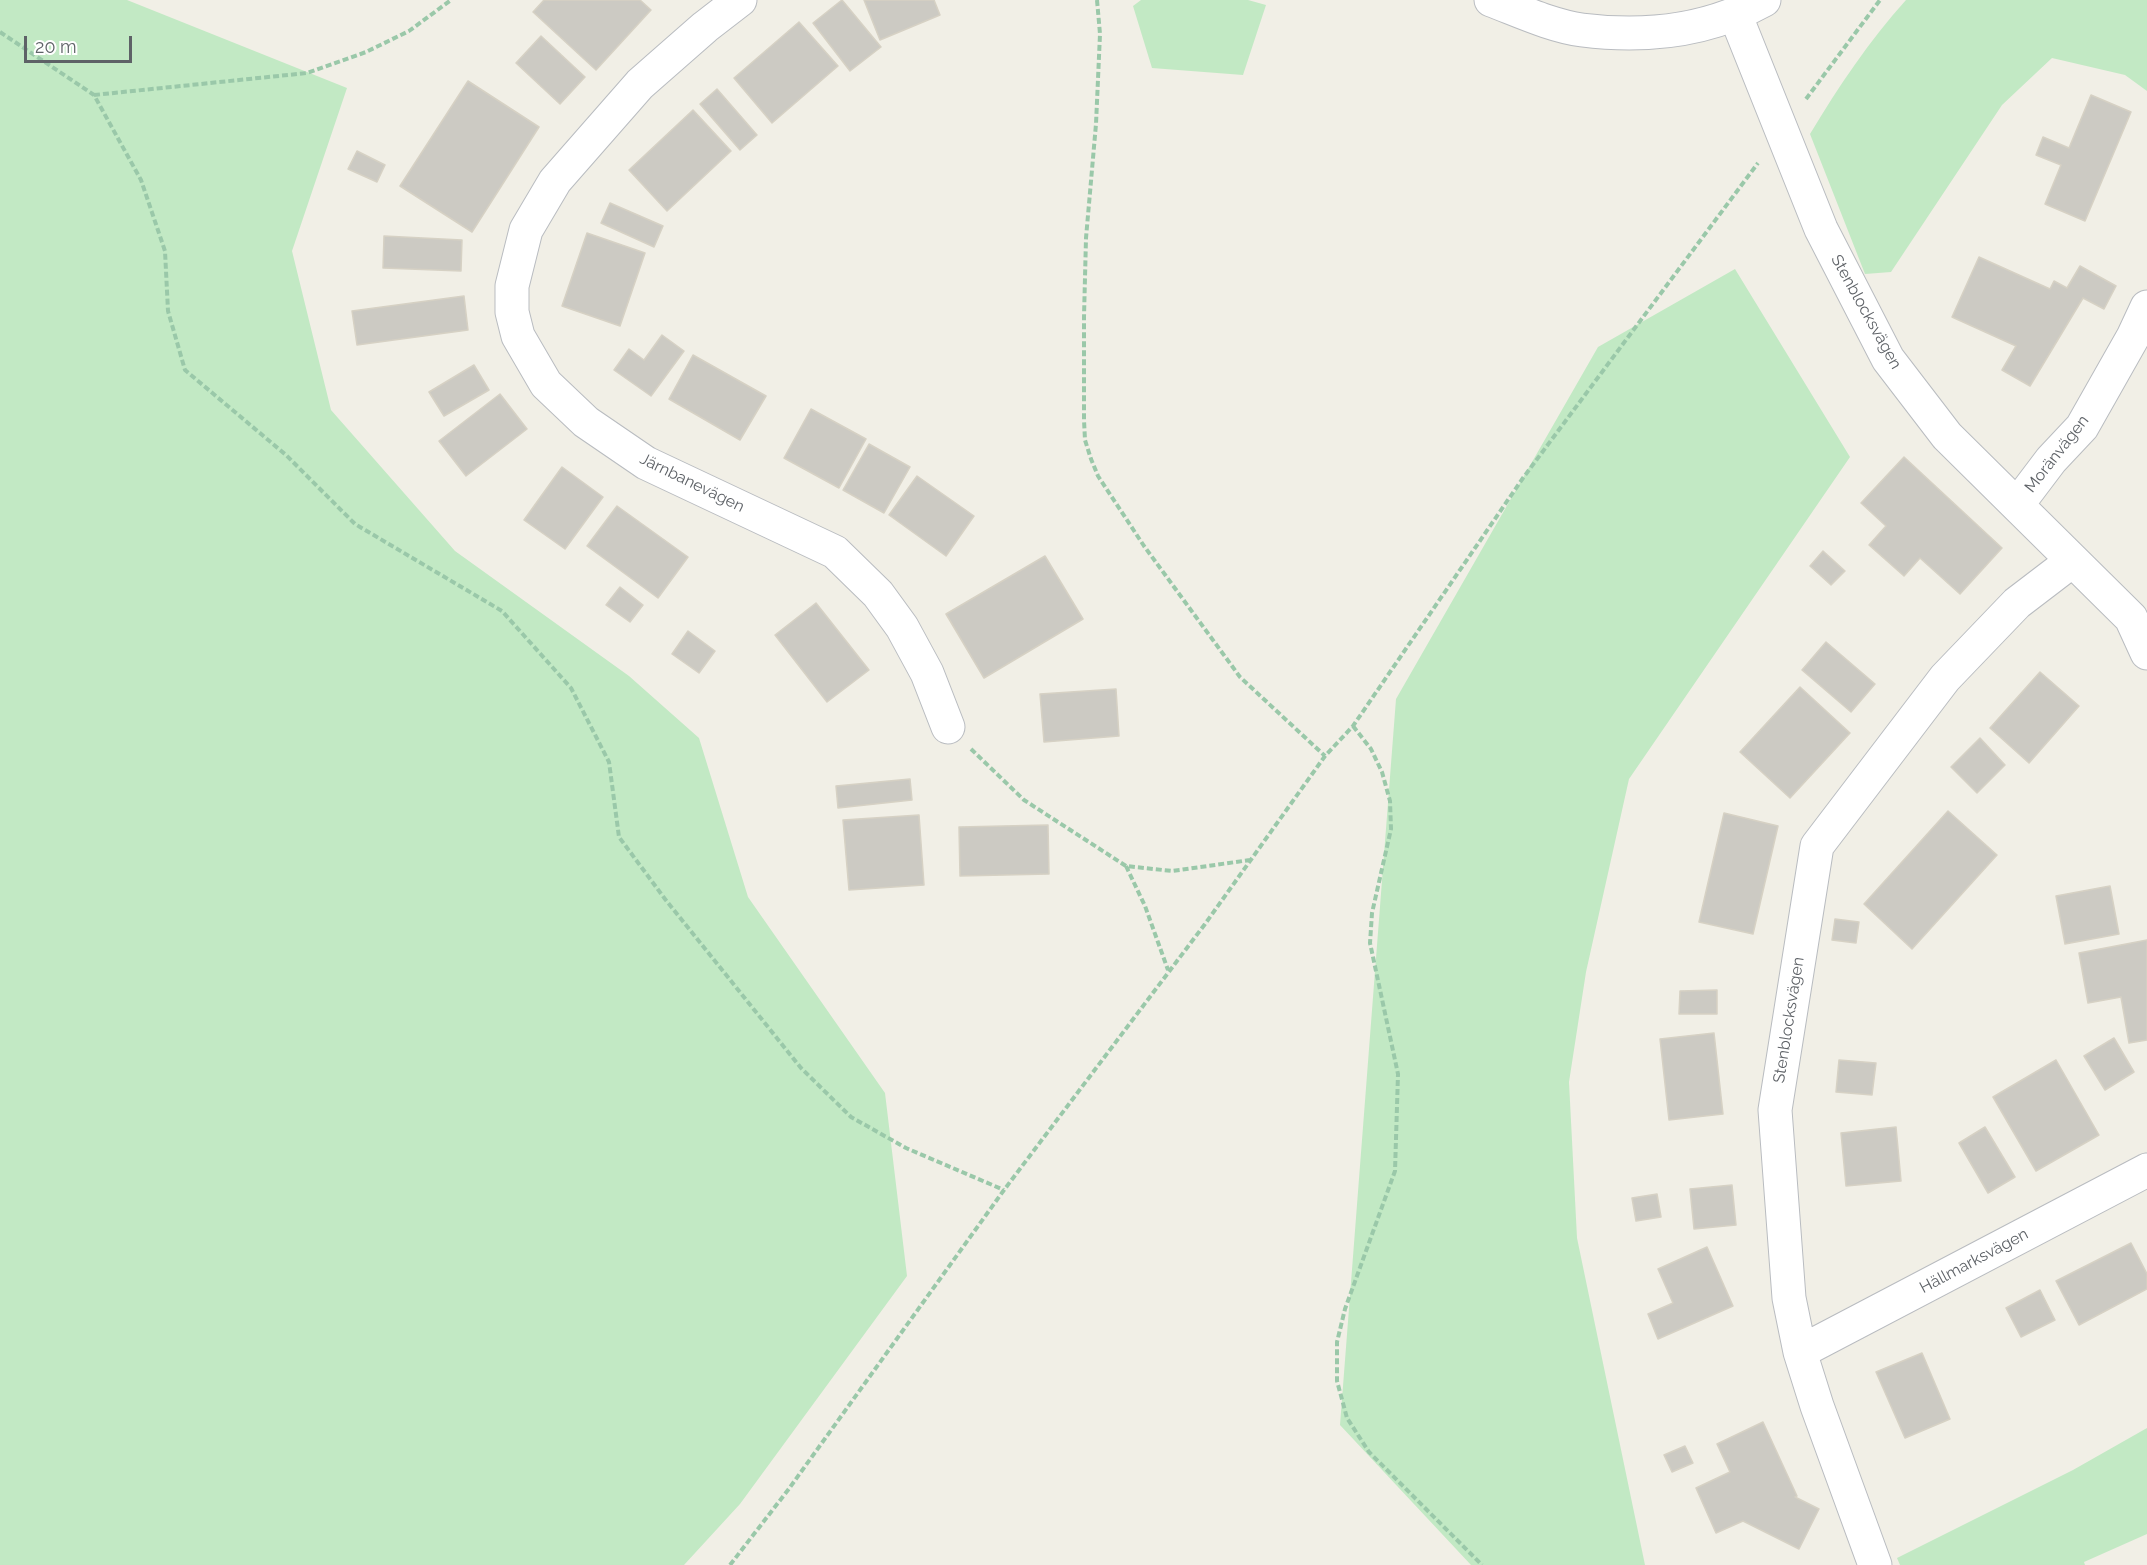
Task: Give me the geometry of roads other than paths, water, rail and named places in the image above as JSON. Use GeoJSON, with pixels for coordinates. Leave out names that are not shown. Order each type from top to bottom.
{"type":"FeatureCollection","features":[{"type":"Feature","properties":{"kind":"street","name":"Järnbanevägen"},"geometry":{"type":"LineString","coordinates":[[740,0],[705,27],[640,84],[555,181],[526,230],[515,275],[512,312],[518,336],[546,384],[586,422],[603,434],[646,463],[835,552],[878,594],[902,627],[927,672],[948,727]]}},
{"type":"Feature","properties":{"kind":"street"},"geometry":{"type":"LineString","coordinates":[[1491,0],[1581,30],[1667,33],[1734,15],[1764,0]]}},
{"type":"Feature","properties":{"kind":"street","name":"Stenblocksvägen"},"geometry":{"type":"LineString","coordinates":[[1734,15],[1821,229],[1888,359],[1947,436],[2131,618],[2147,653]]}},
{"type":"Feature","properties":{"kind":"street","name":"Moränvägen"},"geometry":{"type":"LineString","coordinates":[[2017,505],[2051,460],[2082,427],[2133,337],[2147,307]]}},
{"type":"Feature","properties":{"kind":"street","name":"Stenblocksvägen"},"geometry":{"type":"LineString","coordinates":[[1875,1565],[1800,1352],[1789,1298],[1775,1110],[1817,846],[1945,678],[2017,603],[2072,561]]}},
{"type":"Feature","properties":{"kind":"street","name":"Hällmarksvägen"},"geometry":{"type":"LineString","coordinates":[[1800,1352],[2147,1170]]}}]}
